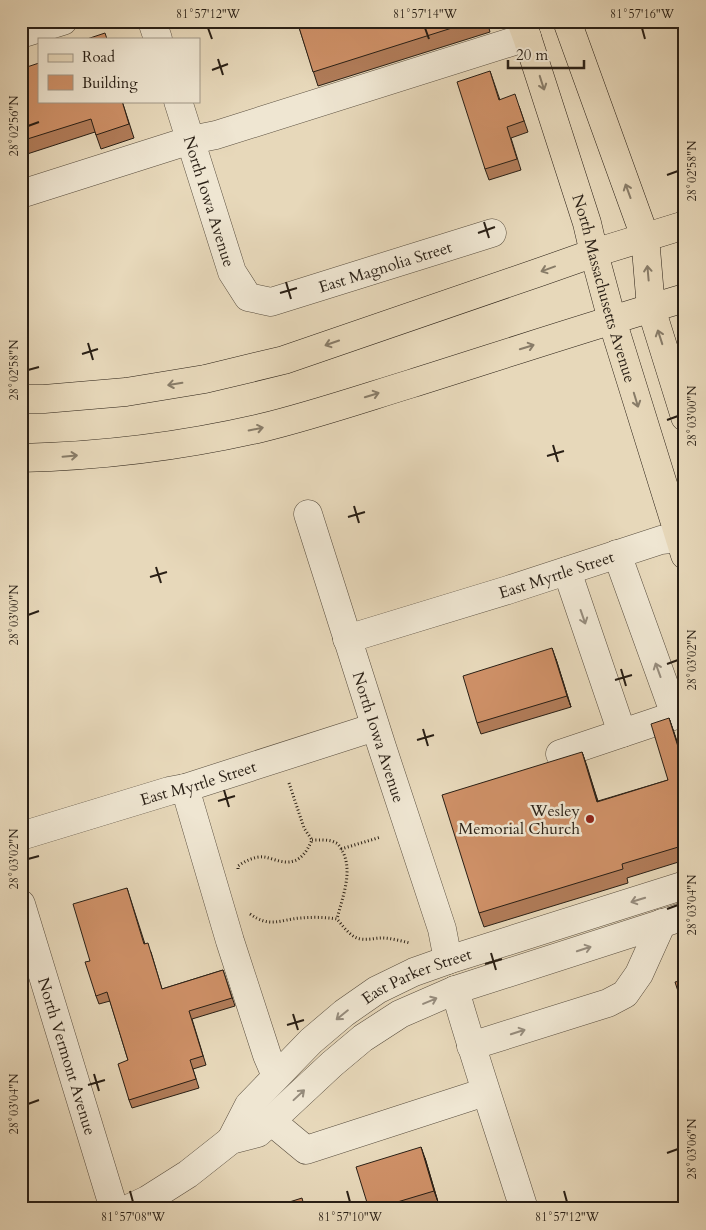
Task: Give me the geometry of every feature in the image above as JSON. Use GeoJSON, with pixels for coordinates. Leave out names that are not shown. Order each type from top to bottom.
{"type":"FeatureCollection","features":[{"type":"Feature","properties":{"kind":"main road"},"geometry":{"type":"LineString","coordinates":[[569,22],[645,237],[651,308],[685,417]]}},
{"type":"Feature","properties":{"kind":"main road","name":"North Massachusetts Avenue"},"geometry":{"type":"LineString","coordinates":[[524,29],[587,223],[612,320],[682,546]]}},
{"type":"Feature","properties":{"kind":"main road"},"geometry":{"type":"LineString","coordinates":[[21,399],[44,399],[126,392],[205,379],[284,360],[594,253],[685,225]]}},
{"type":"Feature","properties":{"kind":"main road"},"geometry":{"type":"LineString","coordinates":[[21,458],[138,450],[208,439],[262,427],[326,410],[685,298]]}},
{"type":"Feature","properties":{"kind":"street"},"geometry":{"type":"LineString","coordinates":[[21,34],[63,21]]}},
{"type":"Feature","properties":{"kind":"street"},"geometry":{"type":"LineString","coordinates":[[152,21],[158,38]]}},
{"type":"Feature","properties":{"kind":"street"},"geometry":{"type":"LineString","coordinates":[[21,194],[191,140],[216,135],[524,29]]}},
{"type":"Feature","properties":{"kind":"street","name":"North Iowa Avenue"},"geometry":{"type":"LineString","coordinates":[[178,102],[232,272],[248,298]]}},
{"type":"Feature","properties":{"kind":"street","name":"East Magnolia Street"},"geometry":{"type":"LineString","coordinates":[[248,298],[271,302],[492,232]]}},
{"type":"Feature","properties":{"kind":"street","name":"North Iowa Avenue"},"geometry":{"type":"LineString","coordinates":[[308,514],[375,727],[442,929],[448,960]]}},
{"type":"Feature","properties":{"kind":"street","name":"East Myrtle Street"},"geometry":{"type":"LineString","coordinates":[[347,639],[661,540],[682,546]]}},
{"type":"Feature","properties":{"kind":"street"},"geometry":{"type":"LineString","coordinates":[[560,754],[680,714],[617,554]]}},
{"type":"Feature","properties":{"kind":"street"},"geometry":{"type":"LineString","coordinates":[[567,570],[622,733]]}},
{"type":"Feature","properties":{"kind":"street","name":"East Myrtle Street"},"geometry":{"type":"LineString","coordinates":[[21,836],[169,791],[185,788],[375,727]]}},
{"type":"Feature","properties":{"kind":"street"},"geometry":{"type":"LineString","coordinates":[[185,788],[230,941],[267,1055],[276,1076]]}},
{"type":"Feature","properties":{"kind":"street","name":"East Parker Street"},"geometry":{"type":"LineString","coordinates":[[231,1140],[249,1105],[276,1076],[311,1041],[344,1013],[377,990],[414,972],[448,960],[685,886]]}},
{"type":"Feature","properties":{"kind":"street","name":"North Vermont Avenue"},"geometry":{"type":"LineString","coordinates":[[21,904],[114,1209]]}},
{"type":"Feature","properties":{"kind":"street"},"geometry":{"type":"LineString","coordinates":[[471,1046],[608,1003],[625,994],[673,920]]}},
{"type":"Feature","properties":{"kind":"street","name":"East Parker Street"},"geometry":{"type":"LineString","coordinates":[[128,1209],[147,1200],[188,1174],[231,1140],[258,1133],[332,1064],[363,1038],[400,1014],[455,990],[673,920]]}},
{"type":"Feature","properties":{"kind":"street"},"geometry":{"type":"LineString","coordinates":[[455,990],[485,1092],[524,1209]]}},
{"type":"Feature","properties":{"kind":"street"},"geometry":{"type":"LineString","coordinates":[[271,1121],[306,1150],[485,1092]]}},
{"type":"Feature","properties":{"kind":"path"},"geometry":{"type":"LineString","coordinates":[[287,777],[304,828],[312,840]]}},
{"type":"Feature","properties":{"kind":"path"},"geometry":{"type":"LineString","coordinates":[[342,849],[382,837]]}},
{"type":"Feature","properties":{"kind":"path"},"geometry":{"type":"LineString","coordinates":[[312,840],[327,840],[336,843],[342,849],[346,859],[346,886],[337,919]]}},
{"type":"Feature","properties":{"kind":"path"},"geometry":{"type":"LineString","coordinates":[[238,874],[238,866],[246,861],[262,856],[288,862],[300,858],[307,852],[312,840]]}},
{"type":"Feature","properties":{"kind":"path"},"geometry":{"type":"LineString","coordinates":[[245,910],[256,919],[266,923],[300,918],[323,917],[337,919],[349,933],[358,939],[383,938],[410,943]]}},
{"type":"Feature","properties":{"kind":"building"},"geometry":{"type":"Polygon","coordinates":[[[297,21],[474,21],[313,72],[297,21]]]}},
{"type":"Feature","properties":{"kind":"building"},"geometry":{"type":"Polygon","coordinates":[[[105,33],[107,38],[90,38],[105,33]]]}},
{"type":"Feature","properties":{"kind":"building"},"geometry":{"type":"Polygon","coordinates":[[[38,63],[38,102],[122,102],[129,124],[96,135],[91,119],[21,141],[21,69],[38,63]]]}},
{"type":"Feature","properties":{"kind":"building"},"geometry":{"type":"Polygon","coordinates":[[[490,71],[499,100],[515,94],[524,121],[507,127],[517,159],[485,169],[457,82],[490,71]]]}},
{"type":"Feature","properties":{"kind":"building"},"geometry":{"type":"Polygon","coordinates":[[[552,648],[567,696],[477,723],[463,676],[552,648]]]}},
{"type":"Feature","properties":{"kind":"building"},"geometry":{"type":"Polygon","coordinates":[[[669,718],[685,769],[685,845],[622,864],[623,869],[479,913],[442,795],[582,752],[597,802],[668,780],[651,724],[669,718]]]}},
{"type":"Feature","properties":{"kind":"building"},"geometry":{"type":"Polygon","coordinates":[[[127,888],[144,944],[148,943],[162,989],[223,970],[232,998],[189,1011],[203,1056],[190,1060],[196,1079],[129,1100],[118,1064],[128,1060],[107,992],[96,996],[85,962],[90,961],[73,904],[127,888]]]}},
{"type":"Feature","properties":{"kind":"building"},"geometry":{"type":"Polygon","coordinates":[[[685,980],[685,1013],[675,982],[685,980]]]}},
{"type":"Feature","properties":{"kind":"building"},"geometry":{"type":"Polygon","coordinates":[[[421,1147],[434,1191],[369,1209],[356,1167],[421,1147]]]}},
{"type":"Feature","properties":{"kind":"building"},"geometry":{"type":"Polygon","coordinates":[[[302,1198],[305,1209],[267,1209],[302,1198]]]}},
{"type":"Feature","properties":{"kind":"place","name":"Wesley Memorial Church"},"geometry":{"type":"Point","coordinates":[590,819]}}]}
